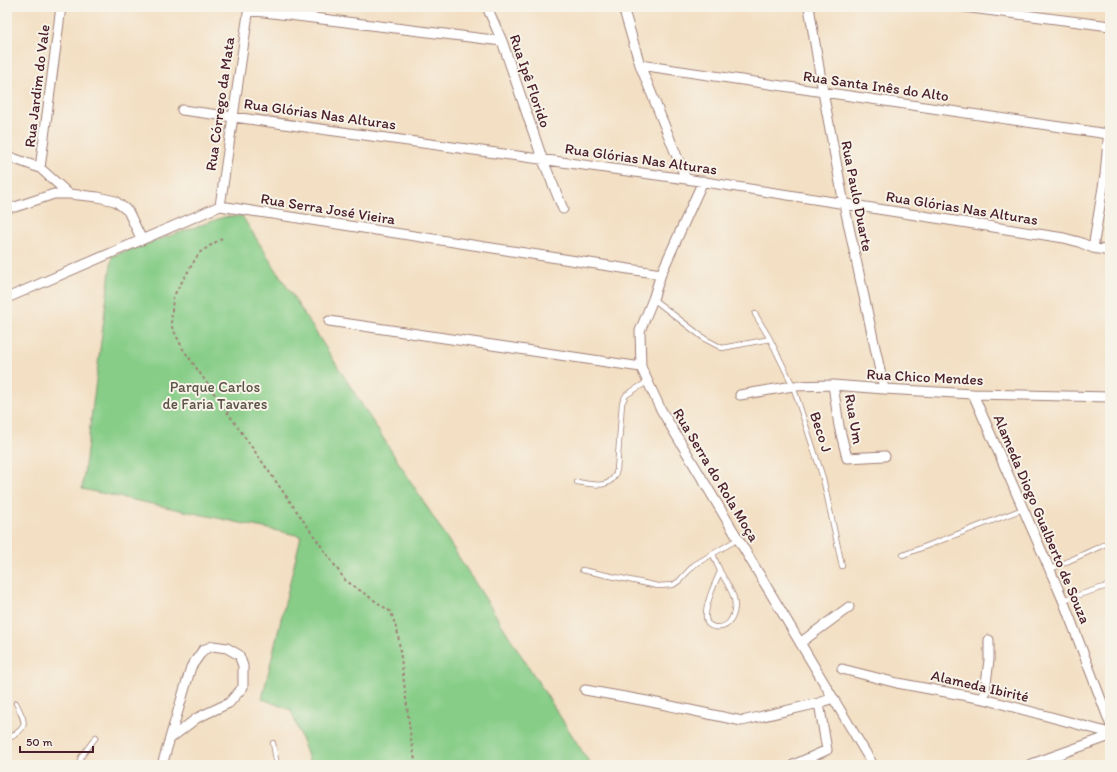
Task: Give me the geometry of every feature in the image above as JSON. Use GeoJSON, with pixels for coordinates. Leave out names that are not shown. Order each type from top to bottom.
{"type":"FeatureCollection","features":[{"type":"Feature","properties":{"kind":"street","name":"Rua Jardim do Vale"},"geometry":{"type":"LineString","coordinates":[[40,168],[61,7]]}},
{"type":"Feature","properties":{"kind":"street","name":"Rua Ipê Florido"},"geometry":{"type":"LineString","coordinates":[[487,7],[502,41],[542,158],[563,209]]}},
{"type":"Feature","properties":{"kind":"street"},"geometry":{"type":"LineString","coordinates":[[623,7],[640,65],[686,179]]}},
{"type":"Feature","properties":{"kind":"street","name":"Rua Paulo Duarte"},"geometry":{"type":"LineString","coordinates":[[809,7],[844,204],[884,389]]}},
{"type":"Feature","properties":{"kind":"street"},"geometry":{"type":"LineString","coordinates":[[963,7],[1110,26]]}},
{"type":"Feature","properties":{"kind":"street"},"geometry":{"type":"LineString","coordinates":[[248,8],[502,41]]}},
{"type":"Feature","properties":{"kind":"street","name":"Rua Córrego da Mata"},"geometry":{"type":"LineString","coordinates":[[220,206],[248,8]]}},
{"type":"Feature","properties":{"kind":"street","name":"Rua Santa Inês do Alto"},"geometry":{"type":"LineString","coordinates":[[640,65],[1108,134]]}},
{"type":"Feature","properties":{"kind":"street","name":"Rua Glórias Nas Alturas"},"geometry":{"type":"LineString","coordinates":[[182,110],[703,181],[1064,238],[1093,248],[1110,251]]}},
{"type":"Feature","properties":{"kind":"street"},"geometry":{"type":"LineString","coordinates":[[1093,248],[1108,175],[1108,134],[1110,118]]}},
{"type":"Feature","properties":{"kind":"street"},"geometry":{"type":"LineString","coordinates":[[7,156],[40,168],[69,194]]}},
{"type":"Feature","properties":{"kind":"street","name":"Rua Serra do Rola Moça"},"geometry":{"type":"LineString","coordinates":[[703,181],[661,274],[640,331],[640,367],[660,408],[873,765]]}},
{"type":"Feature","properties":{"kind":"street"},"geometry":{"type":"LineString","coordinates":[[7,207],[14,207],[54,194],[98,196],[115,201],[128,212],[142,240]]}},
{"type":"Feature","properties":{"kind":"street"},"geometry":{"type":"LineString","coordinates":[[7,298],[220,206]]}},
{"type":"Feature","properties":{"kind":"street","name":"Rua Serra José Vieira"},"geometry":{"type":"LineString","coordinates":[[220,206],[661,274]]}},
{"type":"Feature","properties":{"kind":"street"},"geometry":{"type":"LineString","coordinates":[[329,321],[640,367]]}},
{"type":"Feature","properties":{"kind":"street","name":"Rua Chico Mendes"},"geometry":{"type":"LineString","coordinates":[[740,395],[793,386],[833,385],[973,394],[1110,397]]}},
{"type":"Feature","properties":{"kind":"street","name":"Rua Um"},"geometry":{"type":"LineString","coordinates":[[833,385],[839,426],[847,458],[885,456]]}},
{"type":"Feature","properties":{"kind":"street","name":"Alameda Diogo Gualberto de Souza"},"geometry":{"type":"LineString","coordinates":[[973,394],[1063,600],[1110,723]]}},
{"type":"Feature","properties":{"kind":"street"},"geometry":{"type":"LineString","coordinates":[[800,643],[849,607]]}},
{"type":"Feature","properties":{"kind":"street"},"geometry":{"type":"LineString","coordinates":[[984,699],[989,660],[989,640]]}},
{"type":"Feature","properties":{"kind":"street"},"geometry":{"type":"LineString","coordinates":[[162,765],[191,667],[203,650],[213,646],[227,648],[238,655],[243,666],[243,687],[229,703],[197,718],[171,738]]}},
{"type":"Feature","properties":{"kind":"street","name":"Alameda Ibirité"},"geometry":{"type":"LineString","coordinates":[[842,669],[897,683],[984,699],[1110,735]]}},
{"type":"Feature","properties":{"kind":"street"},"geometry":{"type":"LineString","coordinates":[[585,690],[742,721],[820,703],[833,698]]}},
{"type":"Feature","properties":{"kind":"street"},"geometry":{"type":"LineString","coordinates":[[793,765],[827,750],[820,703]]}},
{"type":"Feature","properties":{"kind":"street"},"geometry":{"type":"LineString","coordinates":[[1028,765],[1110,735]]}},
{"type":"Feature","properties":{"kind":"lane"},"geometry":{"type":"LineString","coordinates":[[653,299],[705,339],[722,348],[770,339]]}},
{"type":"Feature","properties":{"kind":"lane","name":"Beco J"},"geometry":{"type":"LineString","coordinates":[[755,314],[770,339],[793,386],[823,478],[842,566]]}},
{"type":"Feature","properties":{"kind":"lane"},"geometry":{"type":"LineString","coordinates":[[577,482],[602,485],[611,481],[615,477],[617,470],[622,403],[626,395],[647,382]]}},
{"type":"Feature","properties":{"kind":"lane"},"geometry":{"type":"LineString","coordinates":[[903,555],[1023,509]]}},
{"type":"Feature","properties":{"kind":"lane"},"geometry":{"type":"LineString","coordinates":[[582,570],[658,586],[673,585],[694,565],[738,539]]}},
{"type":"Feature","properties":{"kind":"lane"},"geometry":{"type":"LineString","coordinates":[[1049,570],[1110,542]]}},
{"type":"Feature","properties":{"kind":"lane"},"geometry":{"type":"LineString","coordinates":[[713,554],[720,572],[729,586],[734,598],[732,618],[729,624],[718,628],[707,623],[706,617],[714,585],[720,572]]}},
{"type":"Feature","properties":{"kind":"lane"},"geometry":{"type":"LineString","coordinates":[[1063,600],[1110,585]]}},
{"type":"Feature","properties":{"kind":"lane"},"geometry":{"type":"LineString","coordinates":[[7,740],[22,729],[24,724],[24,719],[16,703]]}},
{"type":"Feature","properties":{"kind":"lane"},"geometry":{"type":"LineString","coordinates":[[80,765],[81,757],[96,737]]}},
{"type":"Feature","properties":{"kind":"lane"},"geometry":{"type":"LineString","coordinates":[[273,743],[277,765]]}},
{"type":"Feature","properties":{"kind":"path"},"geometry":{"type":"LineString","coordinates":[[222,238],[199,253],[173,297],[171,325],[183,349],[345,580],[391,612],[398,634],[410,739],[416,765]]}},
{"type":"Feature","properties":{"kind":"green space","name":"Parque Carlos de Faria Tavares"},"geometry":{"type":"Polygon","coordinates":[[[242,216],[591,765],[311,765],[291,710],[262,699],[301,536],[82,489],[112,256],[224,217],[242,216]]]}}]}
